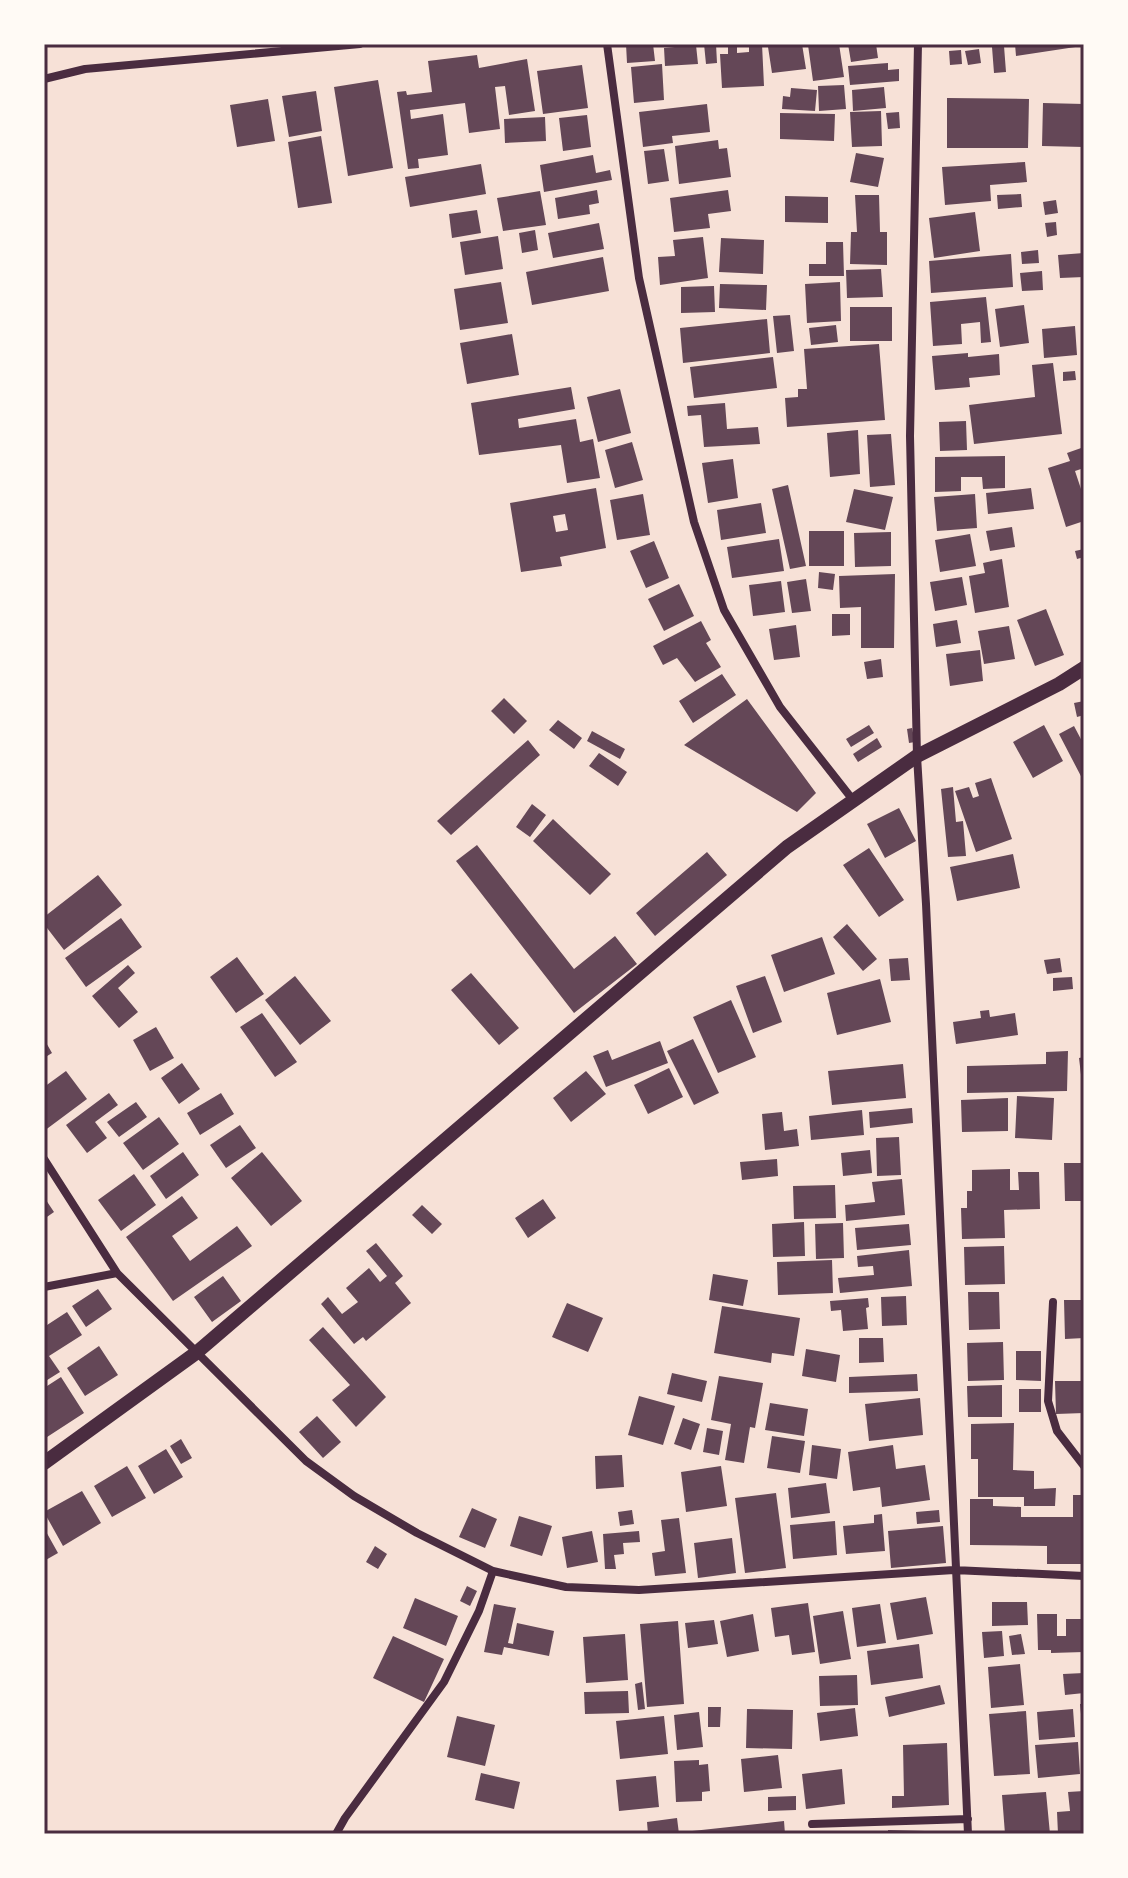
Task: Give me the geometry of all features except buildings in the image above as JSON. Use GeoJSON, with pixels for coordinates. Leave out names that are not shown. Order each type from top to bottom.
{"type":"FeatureCollection","features":[{"type":"Feature","properties":{"kind":"main road"},"geometry":{"type":"LineString","coordinates":[[44,1463],[196,1353],[787,847],[917,756],[1059,684],[1084,668]]}},
{"type":"Feature","properties":{"kind":"street"},"geometry":{"type":"LineString","coordinates":[[44,79],[85,69],[360,44]]}},
{"type":"Feature","properties":{"kind":"street"},"geometry":{"type":"LineString","coordinates":[[607,44],[639,278],[694,522],[724,610],[780,707],[847,805]]}},
{"type":"Feature","properties":{"kind":"street"},"geometry":{"type":"LineString","coordinates":[[918,44],[910,436],[917,756],[968,1834]]}},
{"type":"Feature","properties":{"kind":"street"},"geometry":{"type":"LineString","coordinates":[[44,1159],[117,1273],[306,1461],[354,1496],[417,1533],[493,1571],[566,1587],[639,1590],[954,1570],[1084,1576]]}},
{"type":"Feature","properties":{"kind":"street"},"geometry":{"type":"LineString","coordinates":[[44,1287],[117,1273]]}},
{"type":"Feature","properties":{"kind":"street"},"geometry":{"type":"LineString","coordinates":[[1053,1302],[1048,1401],[1057,1431],[1084,1466]]}},
{"type":"Feature","properties":{"kind":"street"},"geometry":{"type":"LineString","coordinates":[[336,1834],[444,1682],[479,1611],[493,1571]]}},
{"type":"Feature","properties":{"kind":"street"},"geometry":{"type":"LineString","coordinates":[[812,1824],[968,1819]]}}]}
